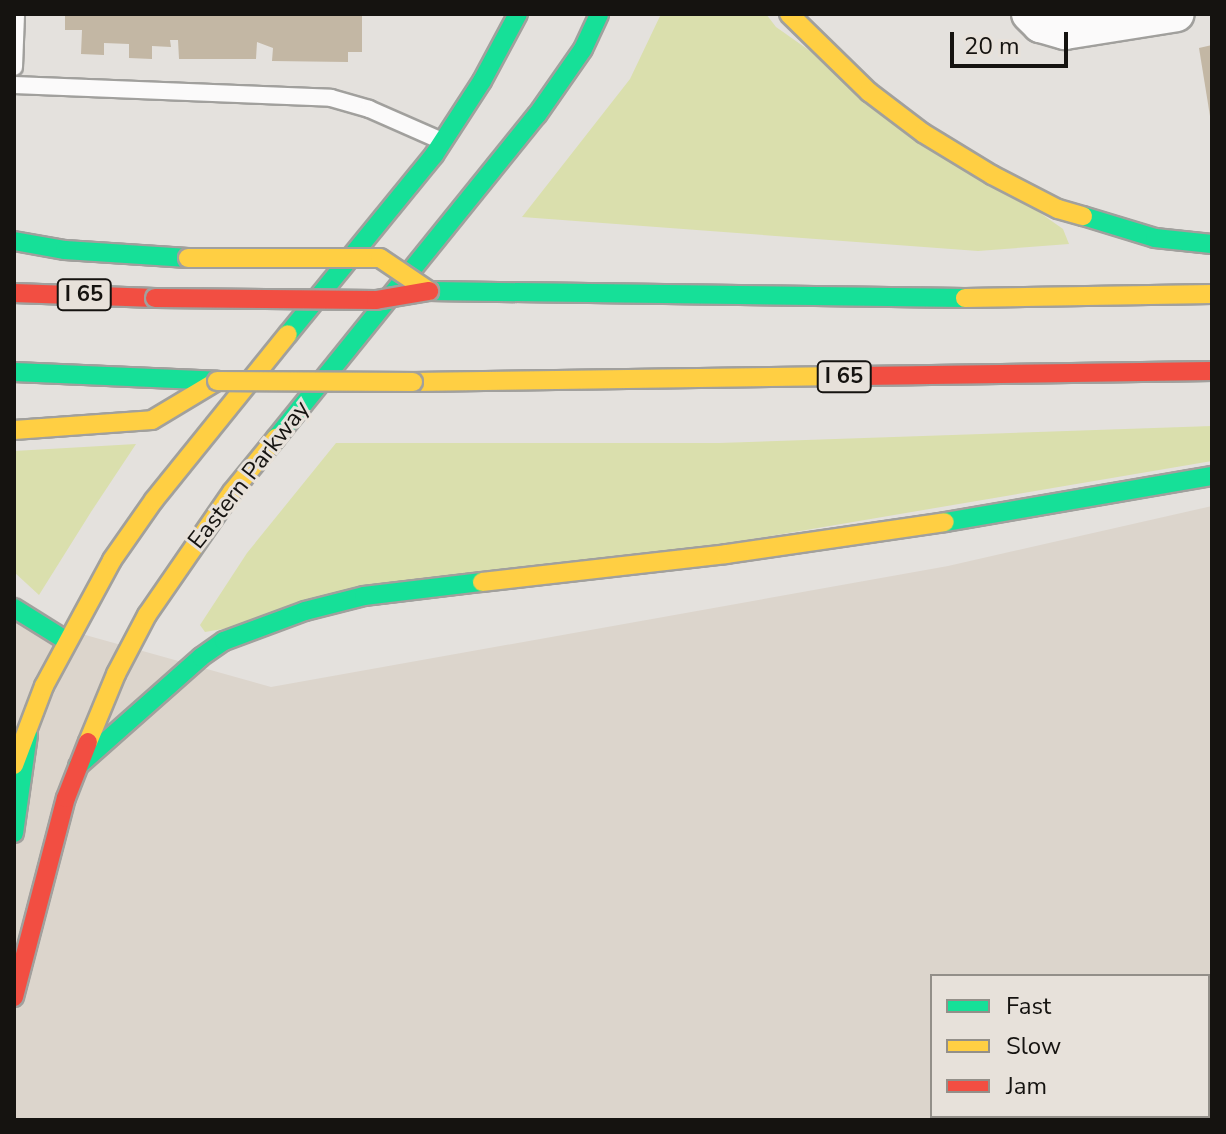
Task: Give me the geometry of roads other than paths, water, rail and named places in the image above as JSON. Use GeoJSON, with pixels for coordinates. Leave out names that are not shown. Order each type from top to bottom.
{"type":"FeatureCollection","features":[{"type":"Feature","properties":{"kind":"main road"},"geometry":{"type":"LineString","coordinates":[[14,765],[30,721],[67,641],[112,560],[154,500],[444,141],[518,14]]}},
{"type":"Feature","properties":{"kind":"main road","name":"Eastern Parkway"},"geometry":{"type":"LineString","coordinates":[[14,997],[48,856],[78,766],[116,674],[147,615],[232,492],[537,115],[583,49],[599,14]]}},
{"type":"Feature","properties":{"kind":"main road"},"geometry":{"type":"LineString","coordinates":[[789,14],[869,92],[923,133],[992,175],[1058,209],[1155,238],[1212,244]]}},
{"type":"Feature","properties":{"kind":"main road"},"geometry":{"type":"LineString","coordinates":[[14,241],[65,250],[188,258],[380,258],[429,291]]}},
{"type":"Feature","properties":{"kind":"main road","name":"I 65"},"geometry":{"type":"LineString","coordinates":[[14,293],[376,300],[429,291],[998,298],[1212,294]]}},
{"type":"Feature","properties":{"kind":"main road","name":"I 65"},"geometry":{"type":"LineString","coordinates":[[14,372],[217,381],[477,383],[1212,371]]}},
{"type":"Feature","properties":{"kind":"main road"},"geometry":{"type":"LineString","coordinates":[[14,430],[152,420],[217,381]]}},
{"type":"Feature","properties":{"kind":"main road"},"geometry":{"type":"LineString","coordinates":[[78,766],[201,657],[224,641],[305,611],[364,596],[726,554],[983,517],[1212,476]]}},
{"type":"Feature","properties":{"kind":"main road"},"geometry":{"type":"LineString","coordinates":[[14,608],[67,641]]}},
{"type":"Feature","properties":{"kind":"main road"},"geometry":{"type":"LineString","coordinates":[[14,833],[30,721]]}},
{"type":"Feature","properties":{"kind":"street"},"geometry":{"type":"LineString","coordinates":[[1029,14],[1040,25],[1065,32],[1177,14]]}},
{"type":"Feature","properties":{"kind":"lane"},"geometry":{"type":"LineString","coordinates":[[14,67],[16,14]]}},
{"type":"Feature","properties":{"kind":"lane"},"geometry":{"type":"LineString","coordinates":[[14,85],[331,98],[369,109],[444,141]]}}]}
